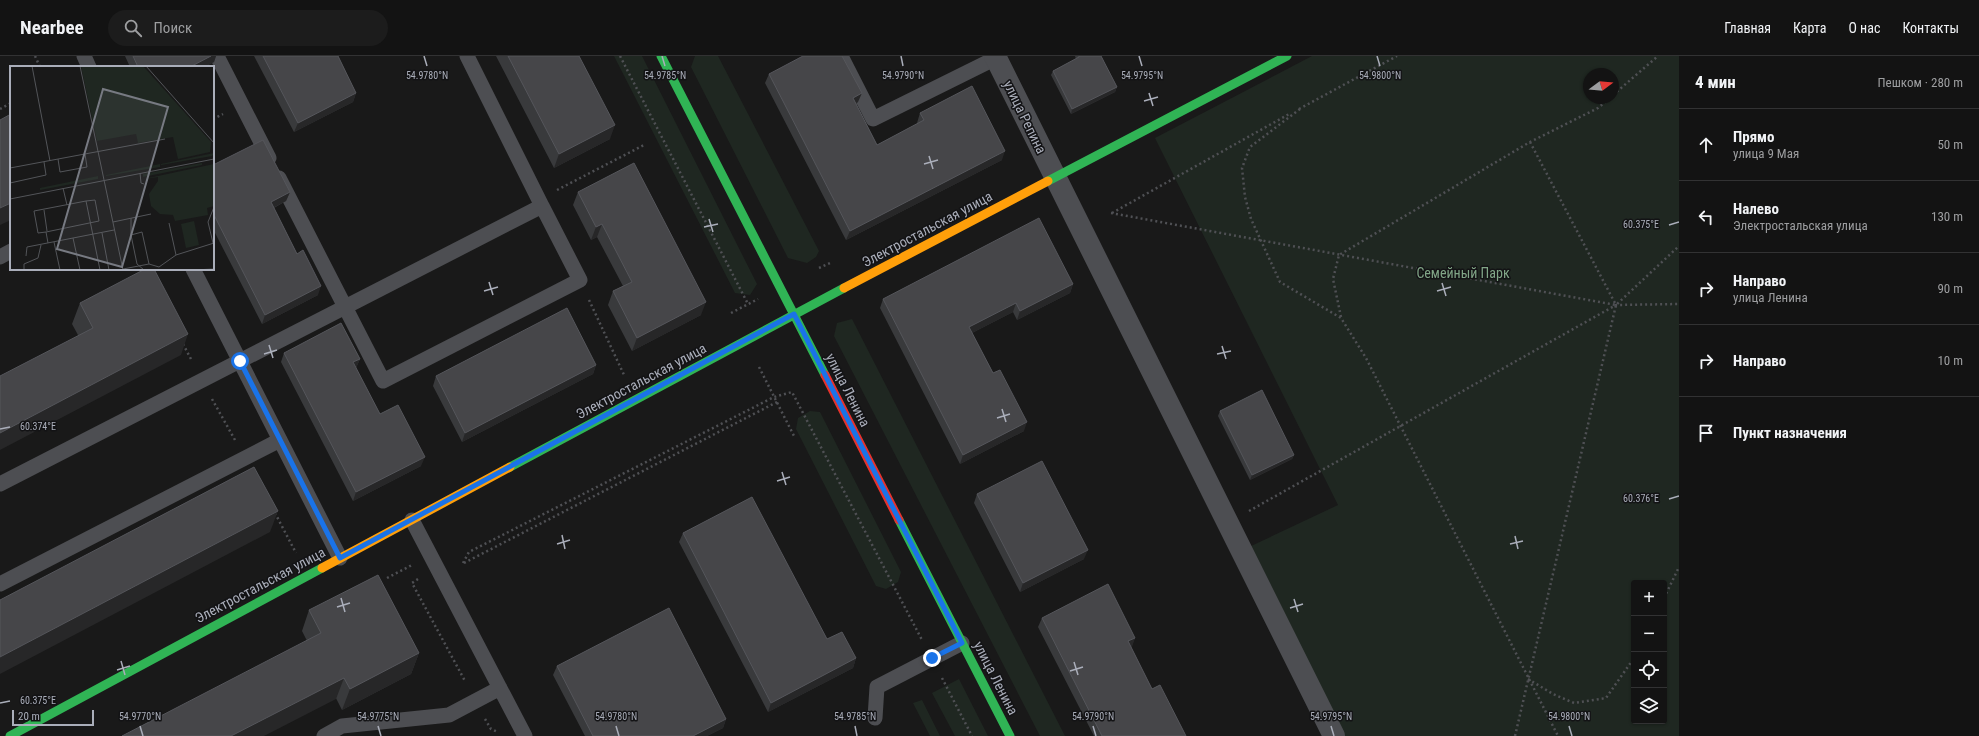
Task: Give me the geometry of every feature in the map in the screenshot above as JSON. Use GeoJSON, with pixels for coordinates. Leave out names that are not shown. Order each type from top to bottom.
{"type":"FeatureCollection","features":[{"type":"Feature","properties":{"kind":"street","name":"улица Ленина"},"geometry":{"type":"LineString","coordinates":[[661,56],[1010,736]]}},
{"type":"Feature","properties":{"kind":"street","name":"Электростальская улица"},"geometry":{"type":"LineString","coordinates":[[10,736],[794,314],[1287,56]]}},
{"type":"Feature","properties":{"kind":"street","name":"улица Репина"},"geometry":{"type":"LineString","coordinates":[[995,57],[1334,736]]}},
{"type":"Feature","properties":{"kind":"lane"},"geometry":{"type":"LineString","coordinates":[[84,56],[89,66]]}},
{"type":"Feature","properties":{"kind":"lane"},"geometry":{"type":"LineString","coordinates":[[216,56],[383,381],[580,280],[467,56]]}},
{"type":"Feature","properties":{"kind":"lane"},"geometry":{"type":"LineString","coordinates":[[841,56],[873,119],[995,57]]}},
{"type":"Feature","properties":{"kind":"lane"},"geometry":{"type":"LineString","coordinates":[[0,484],[345,307],[541,202]]}},
{"type":"Feature","properties":{"kind":"lane"},"geometry":{"type":"LineString","coordinates":[[0,257],[10,252]]}},
{"type":"Feature","properties":{"kind":"lane"},"geometry":{"type":"LineString","coordinates":[[194,270],[340,558]]}},
{"type":"Feature","properties":{"kind":"lane"},"geometry":{"type":"LineString","coordinates":[[0,584],[280,440]]}},
{"type":"Feature","properties":{"kind":"lane"},"geometry":{"type":"LineString","coordinates":[[412,520],[526,736]]}},
{"type":"Feature","properties":{"kind":"lane"},"geometry":{"type":"LineString","coordinates":[[875,718],[877,687],[962,643]]}},
{"type":"Feature","properties":{"kind":"lane"},"geometry":{"type":"LineString","coordinates":[[324,736],[345,731],[449,716],[500,688]]}},
{"type":"Feature","properties":{"kind":"path"},"geometry":{"type":"LineString","coordinates":[[35,56],[40,66]]}},
{"type":"Feature","properties":{"kind":"path"},"geometry":{"type":"LineString","coordinates":[[620,56],[748,304]]}},
{"type":"Feature","properties":{"kind":"path"},"geometry":{"type":"LineString","coordinates":[[1397,56],[1111,213],[1616,305],[1679,304]]}},
{"type":"Feature","properties":{"kind":"path"},"geometry":{"type":"LineString","coordinates":[[1619,90],[1658,56]]}},
{"type":"Feature","properties":{"kind":"path"},"geometry":{"type":"LineString","coordinates":[[0,109],[10,104]]}},
{"type":"Feature","properties":{"kind":"path"},"geometry":{"type":"LineString","coordinates":[[1558,736],[1399,426],[1366,358],[1341,318],[1333,279],[1339,255],[1530,142],[1598,108],[1603,104]]}},
{"type":"Feature","properties":{"kind":"path"},"geometry":{"type":"LineString","coordinates":[[1300,108],[1250,147],[1242,168],[1245,197],[1251,219],[1280,282],[1341,318]]}},
{"type":"Feature","properties":{"kind":"path"},"geometry":{"type":"LineString","coordinates":[[1515,736],[1616,305],[1530,142]]}},
{"type":"Feature","properties":{"kind":"path"},"geometry":{"type":"LineString","coordinates":[[541,202],[644,146]]}},
{"type":"Feature","properties":{"kind":"path"},"geometry":{"type":"LineString","coordinates":[[1227,523],[1616,305],[1679,246]]}},
{"type":"Feature","properties":{"kind":"path"},"geometry":{"type":"LineString","coordinates":[[820,268],[830,263]]}},
{"type":"Feature","properties":{"kind":"path"},"geometry":{"type":"LineString","coordinates":[[580,280],[627,381]]}},
{"type":"Feature","properties":{"kind":"path"},"geometry":{"type":"LineString","coordinates":[[731,313],[760,298]]}},
{"type":"Feature","properties":{"kind":"path"},"geometry":{"type":"LineString","coordinates":[[759,367],[795,438]]}},
{"type":"Feature","properties":{"kind":"path"},"geometry":{"type":"LineString","coordinates":[[777,402],[463,563],[469,552],[774,397],[792,392],[972,736]]}},
{"type":"Feature","properties":{"kind":"path"},"geometry":{"type":"LineString","coordinates":[[387,578],[412,565],[423,585]]}},
{"type":"Feature","properties":{"kind":"path"},"geometry":{"type":"LineString","coordinates":[[1667,592],[1679,568]]}},
{"type":"Feature","properties":{"kind":"path"},"geometry":{"type":"LineString","coordinates":[[420,578],[412,583],[491,729],[502,734]]}},
{"type":"Feature","properties":{"kind":"path"},"geometry":{"type":"LineString","coordinates":[[1528,679],[1553,694],[1574,703],[1606,698],[1631,662]]}},
{"type":"Feature","properties":{"kind":"green space"},"geometry":{"type":"Polygon","coordinates":[[[614,56],[642,56],[757,284],[750,295],[735,293],[614,56]]]}},
{"type":"Feature","properties":{"kind":"green space"},"geometry":{"type":"Polygon","coordinates":[[[695,56],[718,56],[819,251],[816,257],[807,263],[788,258],[691,67],[695,56]]]}},
{"type":"Feature","properties":{"kind":"green space","name":"Семейный Парк"},"geometry":{"type":"Polygon","coordinates":[[[1312,56],[1679,56],[1679,736],[1344,736],[1249,547],[1338,505],[1155,138],[1312,56]]]}},
{"type":"Feature","properties":{"kind":"green space"},"geometry":{"type":"Polygon","coordinates":[[[852,319],[1065,736],[1040,736],[834,336],[837,323],[852,319]]]}},
{"type":"Feature","properties":{"kind":"green space"},"geometry":{"type":"Polygon","coordinates":[[[810,411],[820,412],[901,572],[898,582],[886,589],[876,586],[796,429],[798,418],[810,411]]]}},
{"type":"Feature","properties":{"kind":"green space"},"geometry":{"type":"Polygon","coordinates":[[[959,679],[988,736],[955,736],[932,693],[959,679]]]}},
{"type":"Feature","properties":{"kind":"green space"},"geometry":{"type":"Polygon","coordinates":[[[922,700],[940,736],[930,736],[913,703],[922,700]]]}},
{"type":"Feature","properties":{"kind":"building"},"geometry":{"type":"Polygon","coordinates":[[[133,56],[211,56],[192,66],[138,66],[133,56]]]}},
{"type":"Feature","properties":{"kind":"building"},"geometry":{"type":"Polygon","coordinates":[[[263,56],[338,56],[356,93],[298,123],[263,56]]]}},
{"type":"Feature","properties":{"kind":"building"},"geometry":{"type":"Polygon","coordinates":[[[508,56],[579,56],[615,125],[559,154],[508,56]]]}},
{"type":"Feature","properties":{"kind":"building"},"geometry":{"type":"Polygon","coordinates":[[[803,56],[842,56],[862,93],[853,98],[877,145],[924,120],[920,113],[972,86],[1005,151],[850,231],[769,74],[803,56]]]}},
{"type":"Feature","properties":{"kind":"building"},"geometry":{"type":"Polygon","coordinates":[[[1079,56],[1101,56],[1117,87],[1072,109],[1053,71],[1079,56]]]}},
{"type":"Feature","properties":{"kind":"building"},"geometry":{"type":"Polygon","coordinates":[[[10,115],[10,203],[0,208],[0,120],[10,115]]]}},
{"type":"Feature","properties":{"kind":"building"},"geometry":{"type":"Polygon","coordinates":[[[263,140],[290,192],[271,202],[297,254],[303,250],[321,286],[265,315],[214,215],[214,164],[263,140]]]}},
{"type":"Feature","properties":{"kind":"building"},"geometry":{"type":"Polygon","coordinates":[[[634,163],[706,302],[637,338],[613,291],[632,282],[602,224],[596,227],[578,192],[634,163]]]}},
{"type":"Feature","properties":{"kind":"building"},"geometry":{"type":"Polygon","coordinates":[[[1039,218],[1073,284],[1020,311],[1016,303],[969,327],[993,373],[1000,370],[1027,422],[963,455],[883,299],[1039,218]]]}},
{"type":"Feature","properties":{"kind":"building"},"geometry":{"type":"Polygon","coordinates":[[[143,270],[155,270],[188,334],[0,433],[0,376],[93,328],[80,303],[143,270]]]}},
{"type":"Feature","properties":{"kind":"building"},"geometry":{"type":"Polygon","coordinates":[[[567,308],[596,365],[465,433],[436,376],[567,308]]]}},
{"type":"Feature","properties":{"kind":"building"},"geometry":{"type":"Polygon","coordinates":[[[341,323],[360,359],[353,362],[380,414],[398,405],[425,457],[356,492],[284,353],[341,323]]]}},
{"type":"Feature","properties":{"kind":"building"},"geometry":{"type":"Polygon","coordinates":[[[1262,390],[1294,455],[1252,475],[1220,411],[1262,390]]]}},
{"type":"Feature","properties":{"kind":"building"},"geometry":{"type":"Polygon","coordinates":[[[1042,461],[1088,550],[1023,583],[977,494],[1042,461]]]}},
{"type":"Feature","properties":{"kind":"building"},"geometry":{"type":"Polygon","coordinates":[[[254,467],[278,511],[0,657],[0,600],[254,467]]]}},
{"type":"Feature","properties":{"kind":"building"},"geometry":{"type":"Polygon","coordinates":[[[752,497],[827,639],[842,632],[856,658],[771,703],[683,533],[752,497]]]}},
{"type":"Feature","properties":{"kind":"building"},"geometry":{"type":"Polygon","coordinates":[[[378,575],[419,653],[350,689],[344,678],[231,736],[122,736],[321,633],[309,610],[378,575]]]}},
{"type":"Feature","properties":{"kind":"building"},"geometry":{"type":"Polygon","coordinates":[[[1108,584],[1135,638],[1128,641],[1152,689],[1160,685],[1186,736],[1102,736],[1042,618],[1108,584]]]}},
{"type":"Feature","properties":{"kind":"building"},"geometry":{"type":"Polygon","coordinates":[[[669,608],[726,719],[693,736],[593,736],[557,666],[669,608]]]}},
{"type":"Feature","properties":{"kind":"traffic: fast"},"geometry":{"type":"LineString","coordinates":[[661,56],[825,375]]}},
{"type":"Feature","properties":{"kind":"traffic: fast"},"geometry":{"type":"LineString","coordinates":[[1048,181],[1287,56]]}},
{"type":"Feature","properties":{"kind":"traffic: fast"},"geometry":{"type":"LineString","coordinates":[[510,467],[844,288]]}},
{"type":"Feature","properties":{"kind":"traffic: fast"},"geometry":{"type":"LineString","coordinates":[[899,520],[1010,736]]}},
{"type":"Feature","properties":{"kind":"traffic: fast"},"geometry":{"type":"LineString","coordinates":[[10,736],[322,568]]}},
{"type":"Feature","properties":{"kind":"traffic: slow"},"geometry":{"type":"LineString","coordinates":[[844,288],[1048,181]]}},
{"type":"Feature","properties":{"kind":"traffic: slow"},"geometry":{"type":"LineString","coordinates":[[322,568],[510,467]]}},
{"type":"Feature","properties":{"kind":"traffic: jam"},"geometry":{"type":"LineString","coordinates":[[825,375],[899,520]]}},
{"type":"Feature","properties":{"kind":"route"},"geometry":{"type":"LineString","coordinates":[[240,361],[340,558],[794,314],[962,643],[932,658]]}}]}
